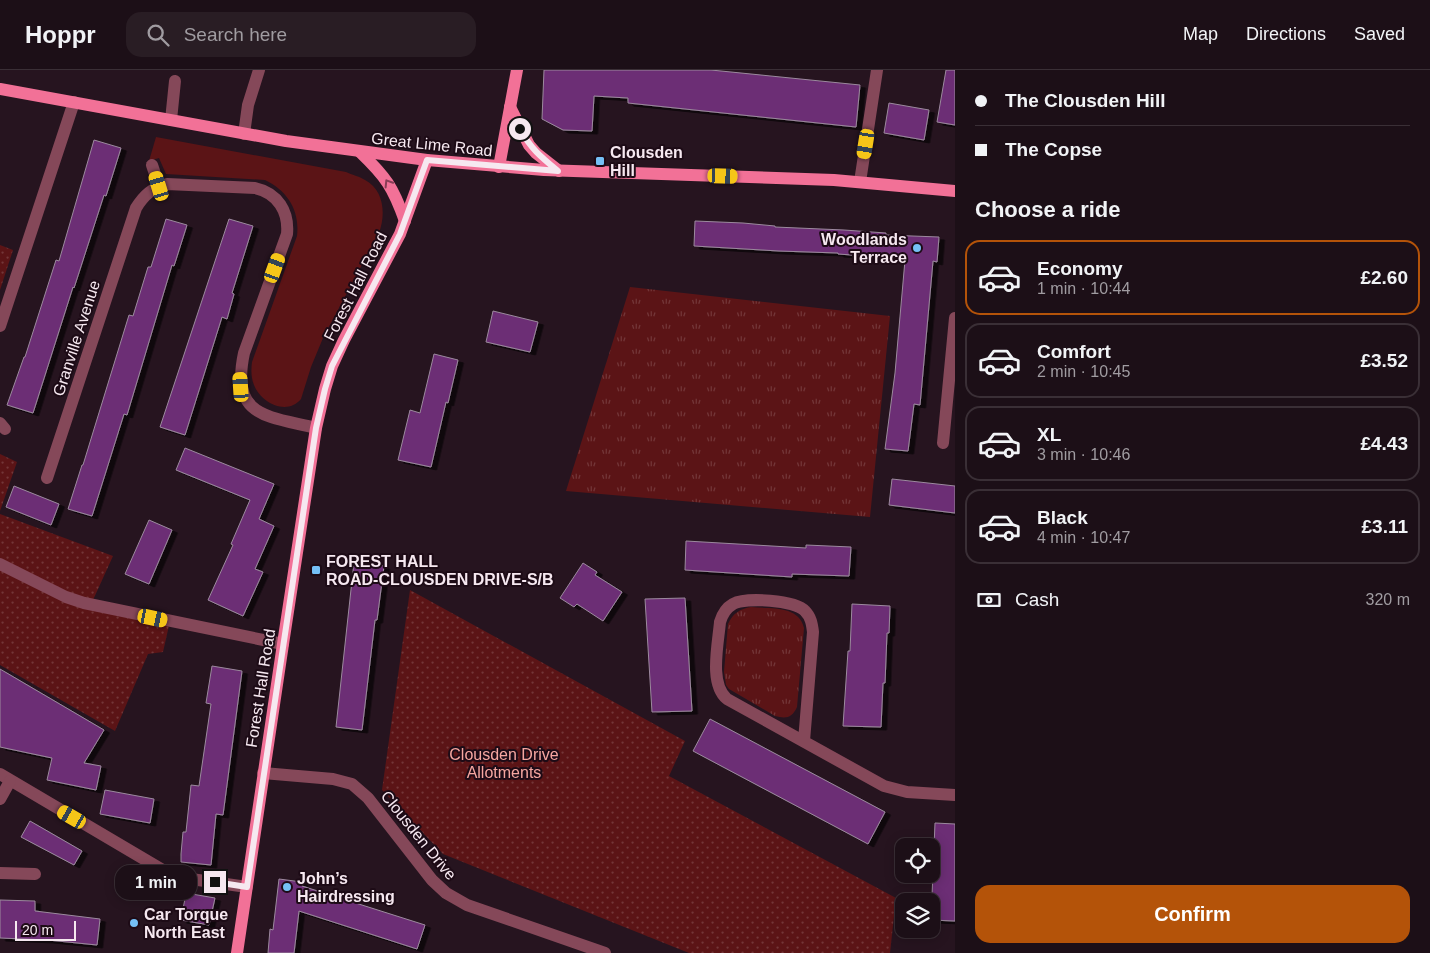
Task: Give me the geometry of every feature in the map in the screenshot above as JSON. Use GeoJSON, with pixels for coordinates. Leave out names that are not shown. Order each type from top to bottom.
{"type":"FeatureCollection","features":[{"type":"Feature","properties":{"kind":"main road"},"geometry":{"type":"LineString","coordinates":[[499,167],[517,70]]}},
{"type":"Feature","properties":{"kind":"main road","name":"Great Lime Road"},"geometry":{"type":"LineString","coordinates":[[0,89],[244,134],[360,152],[427,160],[558,171],[860,182],[955,191]]}},
{"type":"Feature","properties":{"kind":"main road"},"geometry":{"type":"LineString","coordinates":[[510,107],[529,146],[558,171]]}},
{"type":"Feature","properties":{"kind":"main road"},"geometry":{"type":"LineString","coordinates":[[360,152],[382,172],[406,221]]}},
{"type":"Feature","properties":{"kind":"main road","name":"Forest Hall Road"},"geometry":{"type":"LineString","coordinates":[[237,953],[282,644],[316,428],[325,389],[332,366],[406,221],[427,160]]}},
{"type":"Feature","properties":{"kind":"street"},"geometry":{"type":"LineString","coordinates":[[244,134],[248,105],[259,70]]}},
{"type":"Feature","properties":{"kind":"street"},"geometry":{"type":"LineString","coordinates":[[860,182],[877,70]]}},
{"type":"Feature","properties":{"kind":"street"},"geometry":{"type":"LineString","coordinates":[[171,120],[175,81]]}},
{"type":"Feature","properties":{"kind":"street"},"geometry":{"type":"LineString","coordinates":[[0,326],[74,102]]}},
{"type":"Feature","properties":{"kind":"street"},"geometry":{"type":"LineString","coordinates":[[152,165],[159,186],[167,184],[255,188],[271,194],[283,207],[287,216],[287,234],[244,353],[241,367],[241,387],[248,404],[262,414],[316,428]]}},
{"type":"Feature","properties":{"kind":"street","name":"Granville Avenue"},"geometry":{"type":"LineString","coordinates":[[47,478],[136,208],[147,194],[159,186]]}},
{"type":"Feature","properties":{"kind":"street"},"geometry":{"type":"LineString","coordinates":[[943,443],[955,318]]}},
{"type":"Feature","properties":{"kind":"street"},"geometry":{"type":"LineString","coordinates":[[0,564],[66,597],[84,603],[282,644]]}},
{"type":"Feature","properties":{"kind":"street"},"geometry":{"type":"LineString","coordinates":[[804,741],[813,632],[810,617],[802,608],[789,603],[748,600],[733,604],[722,615],[720,622],[716,675],[718,688],[722,695],[884,786],[895,790],[955,795]]}},
{"type":"Feature","properties":{"kind":"street","name":"Clousden Drive"},"geometry":{"type":"LineString","coordinates":[[263,773],[333,779],[352,784],[368,798],[432,880],[446,893],[466,904],[580,949],[604,953]]}},
{"type":"Feature","properties":{"kind":"street"},"geometry":{"type":"LineString","coordinates":[[0,799],[5,778],[166,872],[184,878],[247,887]]}},
{"type":"Feature","properties":{"kind":"street"},"geometry":{"type":"LineString","coordinates":[[0,873],[35,874]]}},
{"type":"Feature","properties":{"kind":"green space"},"geometry":{"type":"Polygon","coordinates":[[[156,137],[346,172],[371,184],[380,196],[383,211],[379,233],[323,338],[301,399],[295,404],[289,407],[282,407],[268,402],[257,391],[251,371],[252,362],[297,236],[296,218],[291,203],[280,190],[265,180],[166,174],[159,158],[149,161],[156,137]]]}},
{"type":"Feature","properties":{"kind":"green space"},"geometry":{"type":"Polygon","coordinates":[[[0,245],[13,250],[0,290],[0,245]]]}},
{"type":"Feature","properties":{"kind":"green space"},"geometry":{"type":"Polygon","coordinates":[[[630,287],[890,316],[870,517],[566,491],[630,287]]]}},
{"type":"Feature","properties":{"kind":"green space"},"geometry":{"type":"Polygon","coordinates":[[[0,454],[17,462],[0,511],[0,454]]]}},
{"type":"Feature","properties":{"kind":"green space"},"geometry":{"type":"Polygon","coordinates":[[[0,514],[113,556],[93,600],[170,621],[163,652],[148,654],[115,731],[0,665],[0,514]]]}},
{"type":"Feature","properties":{"kind":"green space","name":"Clousden Drive Allotments"},"geometry":{"type":"Polygon","coordinates":[[[410,590],[685,741],[669,776],[895,897],[890,953],[689,953],[443,854],[382,790],[410,590]]]}},
{"type":"Feature","properties":{"kind":"green space"},"geometry":{"type":"Polygon","coordinates":[[[751,607],[775,608],[790,612],[796,615],[804,628],[797,707],[788,717],[775,716],[729,689],[726,685],[724,672],[728,624],[737,612],[751,607]]]}},
{"type":"Feature","properties":{"kind":"building"},"geometry":{"type":"Polygon","coordinates":[[[544,70],[711,70],[860,85],[856,127],[628,103],[628,98],[594,96],[592,131],[563,130],[542,119],[544,70]]]}},
{"type":"Feature","properties":{"kind":"building"},"geometry":{"type":"Polygon","coordinates":[[[946,70],[955,70],[955,125],[937,122],[946,70]]]}},
{"type":"Feature","properties":{"kind":"building"},"geometry":{"type":"Polygon","coordinates":[[[889,103],[929,110],[924,140],[884,133],[889,103]]]}},
{"type":"Feature","properties":{"kind":"building"},"geometry":{"type":"Polygon","coordinates":[[[94,140],[121,148],[73,287],[33,413],[7,405],[25,357],[56,260],[59,261],[94,140]]]}},
{"type":"Feature","properties":{"kind":"building"},"geometry":{"type":"Polygon","coordinates":[[[166,219],[187,225],[174,266],[172,265],[127,415],[124,414],[92,516],[68,509],[129,315],[133,316],[148,267],[151,267],[166,219]]]}},
{"type":"Feature","properties":{"kind":"building"},"geometry":{"type":"Polygon","coordinates":[[[229,219],[253,226],[232,293],[234,294],[227,319],[222,317],[185,435],[160,427],[229,219]]]}},
{"type":"Feature","properties":{"kind":"building"},"geometry":{"type":"Polygon","coordinates":[[[695,221],[939,237],[937,262],[933,261],[920,405],[914,404],[908,451],[885,449],[895,373],[905,260],[838,253],[694,246],[695,221]]]}},
{"type":"Feature","properties":{"kind":"building"},"geometry":{"type":"Polygon","coordinates":[[[493,311],[538,322],[530,352],[486,342],[493,311]]]}},
{"type":"Feature","properties":{"kind":"building"},"geometry":{"type":"Polygon","coordinates":[[[434,354],[458,360],[431,467],[398,460],[410,410],[420,413],[434,354]]]}},
{"type":"Feature","properties":{"kind":"building"},"geometry":{"type":"Polygon","coordinates":[[[185,448],[274,484],[259,519],[274,526],[255,569],[263,572],[243,616],[208,600],[233,545],[231,544],[250,500],[176,470],[185,448]]]}},
{"type":"Feature","properties":{"kind":"building"},"geometry":{"type":"Polygon","coordinates":[[[892,479],[955,486],[955,513],[889,505],[892,479]]]}},
{"type":"Feature","properties":{"kind":"building"},"geometry":{"type":"Polygon","coordinates":[[[14,486],[59,504],[51,525],[6,507],[14,486]]]}},
{"type":"Feature","properties":{"kind":"building"},"geometry":{"type":"Polygon","coordinates":[[[149,520],[172,530],[149,584],[125,574],[149,520]]]}},
{"type":"Feature","properties":{"kind":"building"},"geometry":{"type":"Polygon","coordinates":[[[686,541],[806,548],[806,545],[851,547],[849,576],[792,574],[792,577],[685,570],[686,541]]]}},
{"type":"Feature","properties":{"kind":"building"},"geometry":{"type":"Polygon","coordinates":[[[354,562],[384,566],[377,620],[375,620],[362,730],[336,727],[354,562]]]}},
{"type":"Feature","properties":{"kind":"building"},"geometry":{"type":"Polygon","coordinates":[[[583,563],[597,572],[595,575],[622,592],[603,621],[577,604],[574,607],[560,598],[583,563]]]}},
{"type":"Feature","properties":{"kind":"building"},"geometry":{"type":"Polygon","coordinates":[[[685,598],[692,711],[652,712],[645,599],[685,598]]]}},
{"type":"Feature","properties":{"kind":"building"},"geometry":{"type":"Polygon","coordinates":[[[852,604],[890,606],[881,727],[843,726],[852,604]]]}},
{"type":"Feature","properties":{"kind":"building"},"geometry":{"type":"Polygon","coordinates":[[[212,666],[242,671],[223,815],[216,814],[211,865],[181,862],[181,854],[183,832],[186,832],[191,785],[199,786],[211,704],[206,703],[212,666]]]}},
{"type":"Feature","properties":{"kind":"building"},"geometry":{"type":"Polygon","coordinates":[[[0,669],[104,730],[84,763],[101,766],[96,790],[47,780],[52,758],[0,747],[0,669]]]}},
{"type":"Feature","properties":{"kind":"building"},"geometry":{"type":"Polygon","coordinates":[[[710,719],[885,812],[868,844],[693,751],[710,719]]]}},
{"type":"Feature","properties":{"kind":"building"},"geometry":{"type":"Polygon","coordinates":[[[105,790],[154,799],[150,823],[100,814],[105,790]]]}},
{"type":"Feature","properties":{"kind":"building"},"geometry":{"type":"Polygon","coordinates":[[[30,821],[82,851],[74,865],[21,837],[30,821]]]}},
{"type":"Feature","properties":{"kind":"building"},"geometry":{"type":"Polygon","coordinates":[[[935,823],[955,824],[955,921],[940,920],[940,893],[932,893],[933,883],[940,883],[940,838],[934,838],[935,823]]]}},
{"type":"Feature","properties":{"kind":"building"},"geometry":{"type":"Polygon","coordinates":[[[279,879],[302,882],[302,886],[425,925],[417,949],[299,911],[294,953],[268,953],[270,929],[273,930],[279,879]]]}},
{"type":"Feature","properties":{"kind":"building"},"geometry":{"type":"Polygon","coordinates":[[[186,893],[215,898],[209,925],[181,920],[186,893]]]}},
{"type":"Feature","properties":{"kind":"building"},"geometry":{"type":"Polygon","coordinates":[[[0,900],[35,901],[35,911],[100,919],[97,945],[0,938],[0,900]]]}},
{"type":"Feature","properties":{"kind":"place","name":"Clousden Hill"},"geometry":{"type":"Point","coordinates":[600,161]}},
{"type":"Feature","properties":{"kind":"place","name":"Woodlands Terrace"},"geometry":{"type":"Point","coordinates":[917,248]}},
{"type":"Feature","properties":{"kind":"place","name":"FOREST HALL ROAD-CLOUSDEN DRIVE-S/B"},"geometry":{"type":"Point","coordinates":[316,570]}},
{"type":"Feature","properties":{"kind":"place","name":"John’s Hairdressing"},"geometry":{"type":"Point","coordinates":[287,887]}},
{"type":"Feature","properties":{"kind":"place","name":"Car Torque North East"},"geometry":{"type":"Point","coordinates":[134,923]}},
{"type":"Feature","properties":{"kind":"route"},"geometry":{"type":"LineString","coordinates":[[215,882],[247,887],[282,644],[316,428],[332,366],[406,221],[427,160],[558,171],[529,146],[520,129]]}}]}
